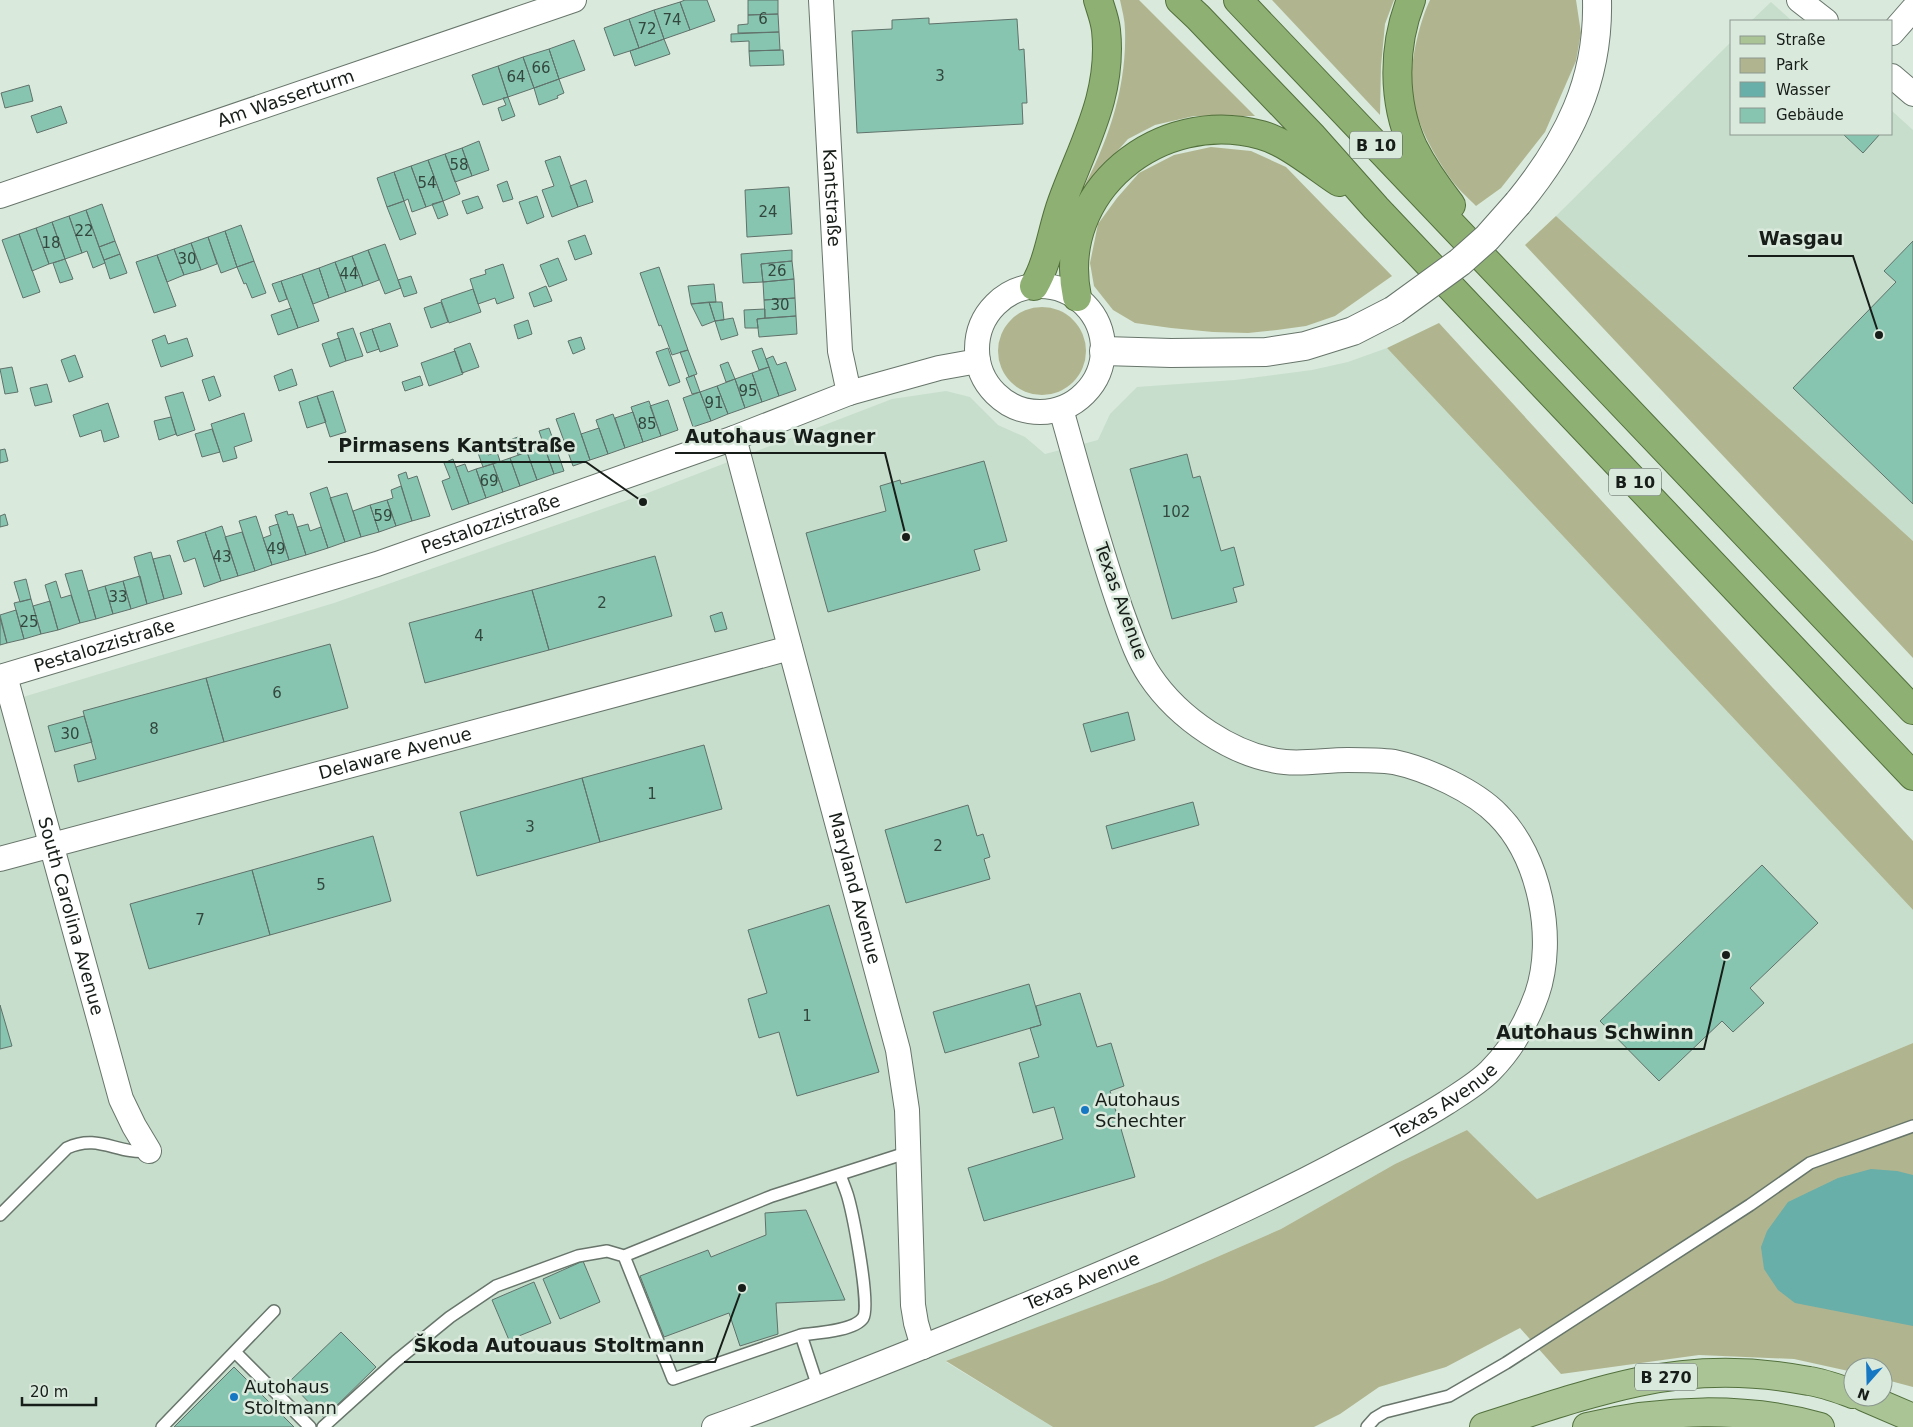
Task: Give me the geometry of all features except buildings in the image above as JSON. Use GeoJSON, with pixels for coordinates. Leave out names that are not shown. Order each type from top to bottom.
{"type":"FeatureCollection","features":[{"type":"Feature","properties":{"kind":"highway"},"geometry":{"type":"LineString","coordinates":[[1034,286],[1042,269],[1062,201],[1084,149],[1103,94],[1107,61],[1106,28],[1098,0]]}},
{"type":"Feature","properties":{"kind":"highway","name":"B 10"},"geometry":{"type":"LineString","coordinates":[[1180,0],[1313,138],[1376,208],[1913,776]]}},
{"type":"Feature","properties":{"kind":"highway","name":"B 10"},"geometry":{"type":"LineString","coordinates":[[1238,0],[1913,710]]}},
{"type":"Feature","properties":{"kind":"highway"},"geometry":{"type":"LineString","coordinates":[[1411,0],[1401,36],[1397,74],[1401,113],[1413,147],[1439,190],[1514,291]]}},
{"type":"Feature","properties":{"kind":"highway"},"geometry":{"type":"LineString","coordinates":[[1077,297],[1073,279],[1073,259],[1078,231],[1098,190],[1111,176],[1134,157],[1168,138],[1197,130],[1227,129],[1262,135],[1289,148],[1376,208]]}},
{"type":"Feature","properties":{"kind":"main road"},"geometry":{"type":"LineString","coordinates":[[1104,351],[1171,353],[1266,352],[1305,346],[1353,331],[1394,310],[1460,262],[1487,238],[1518,203],[1555,154],[1569,130],[1590,71],[1595,40],[1597,0]]}},
{"type":"Feature","properties":{"kind":"main road","name":"B 270"},"geometry":{"type":"LineString","coordinates":[[1484,1427],[1557,1404],[1638,1382],[1689,1374],[1736,1373],[1774,1376],[1811,1381],[1843,1391]]}},
{"type":"Feature","properties":{"kind":"main road"},"geometry":{"type":"LineString","coordinates":[[1887,1407],[1913,1418]]}},
{"type":"Feature","properties":{"kind":"main road","name":"B 270"},"geometry":{"type":"LineString","coordinates":[[1595,1425],[1663,1415],[1709,1413],[1756,1414],[1820,1427]]}},
{"type":"Feature","properties":{"kind":"street","name":"Am Wasserturm"},"geometry":{"type":"LineString","coordinates":[[0,196],[574,0]]}},
{"type":"Feature","properties":{"kind":"street","name":"Kantstraße"},"geometry":{"type":"LineString","coordinates":[[821,0],[840,350],[849,393]]}},
{"type":"Feature","properties":{"kind":"street"},"geometry":{"type":"LineString","coordinates":[[1799,0],[1825,20]]}},
{"type":"Feature","properties":{"kind":"street"},"geometry":{"type":"LineString","coordinates":[[1893,32],[1913,9]]}},
{"type":"Feature","properties":{"kind":"street"},"geometry":{"type":"LineString","coordinates":[[1893,77],[1913,94]]}},
{"type":"Feature","properties":{"kind":"street"},"geometry":{"type":"LineString","coordinates":[[1034,286],[1049,286],[1064,290],[1077,297],[1092,312],[1101,330],[1104,351],[1101,370],[1092,387],[1078,400],[1061,409],[1043,413],[1025,411],[1009,404],[989,386],[978,361],[977,340],[984,320],[996,303],[1013,291],[1034,286]]}},
{"type":"Feature","properties":{"kind":"street","name":"Pestalozzistraße"},"geometry":{"type":"LineString","coordinates":[[2,677],[377,564],[734,438],[849,393],[939,368],[978,361]]}},
{"type":"Feature","properties":{"kind":"street","name":"Texas Avenue"},"geometry":{"type":"LineString","coordinates":[[714,1427],[819,1390],[1144,1256],[1275,1196],[1414,1123],[1488,1073],[1506,1052],[1524,1026],[1539,990],[1544,952],[1543,912],[1534,875],[1518,841],[1497,813],[1466,792],[1430,773],[1391,762],[1350,760],[1283,762],[1252,754],[1215,738],[1179,711],[1148,675],[1130,634],[1109,575],[1061,409]]}},
{"type":"Feature","properties":{"kind":"street","name":"Maryland Avenue"},"geometry":{"type":"LineString","coordinates":[[734,438],[898,1050],[907,1110],[913,1305],[923,1347]]}},
{"type":"Feature","properties":{"kind":"street","name":"Delaware Avenue"},"geometry":{"type":"LineString","coordinates":[[0,859],[790,648]]}},
{"type":"Feature","properties":{"kind":"street","name":"South Carolina Avenue"},"geometry":{"type":"LineString","coordinates":[[2,677],[122,1099],[134,1126],[149,1151]]}},
{"type":"Feature","properties":{"kind":"lane"},"geometry":{"type":"LineString","coordinates":[[1367,1427],[1375,1418],[1385,1412],[1449,1396],[1506,1363],[1750,1205],[1810,1163],[1913,1126]]}},
{"type":"Feature","properties":{"kind":"lane"},"geometry":{"type":"LineString","coordinates":[[0,1215],[67,1148],[79,1142],[96,1142],[130,1152],[149,1151]]}},
{"type":"Feature","properties":{"kind":"lane"},"geometry":{"type":"LineString","coordinates":[[323,1427],[396,1361],[450,1317],[496,1286],[578,1256],[607,1251],[624,1256],[772,1196],[909,1152]]}},
{"type":"Feature","properties":{"kind":"lane"},"geometry":{"type":"LineString","coordinates":[[624,1256],[672,1379],[801,1335],[853,1326],[863,1318],[865,1307],[864,1284],[848,1198],[840,1175]]}},
{"type":"Feature","properties":{"kind":"lane"},"geometry":{"type":"LineString","coordinates":[[162,1427],[274,1311]]}},
{"type":"Feature","properties":{"kind":"lane"},"geometry":{"type":"LineString","coordinates":[[801,1335],[819,1390]]}},
{"type":"Feature","properties":{"kind":"lane"},"geometry":{"type":"LineString","coordinates":[[235,1352],[310,1427]]}},
{"type":"Feature","properties":{"kind":"shaded area"},"geometry":{"type":"Polygon","coordinates":[[[1771,2],[1791,20],[1752,20],[1771,2]]]}},
{"type":"Feature","properties":{"kind":"shaded area"},"geometry":{"type":"Polygon","coordinates":[[[1730,43],[1730,135],[1893,135],[1893,112],[1913,130],[1913,541],[1556,216],[1730,43]]]}},
{"type":"Feature","properties":{"kind":"shaded area"},"geometry":{"type":"Polygon","coordinates":[[[1387,348],[1913,910],[1913,1043],[1537,1199],[1467,1130],[1395,1164],[1281,1229],[1162,1281],[946,1362],[1053,1427],[0,1427],[0,704],[334,603],[645,494],[892,399],[946,391],[970,397],[998,425],[1025,437],[1045,454],[1098,440],[1110,414],[1137,387],[1235,380],[1312,370],[1348,362],[1387,348]]]}},
{"type":"Feature","properties":{"kind":"green space"},"geometry":{"type":"Polygon","coordinates":[[[1120,0],[1139,0],[1255,116],[1194,116],[1155,125],[1128,139],[1081,192],[1100,154],[1119,93],[1125,51],[1125,26],[1120,0]]]}},
{"type":"Feature","properties":{"kind":"green space"},"geometry":{"type":"Polygon","coordinates":[[[1272,0],[1394,0],[1385,24],[1381,66],[1380,115],[1272,0]]]}},
{"type":"Feature","properties":{"kind":"green space"},"geometry":{"type":"Polygon","coordinates":[[[1430,0],[1576,0],[1581,33],[1576,61],[1545,132],[1501,188],[1476,206],[1453,182],[1438,160],[1423,131],[1413,101],[1411,77],[1415,50],[1421,23],[1430,0]]]}},
{"type":"Feature","properties":{"kind":"green space"},"geometry":{"type":"Polygon","coordinates":[[[1211,147],[1251,151],[1286,167],[1392,276],[1335,316],[1306,326],[1277,330],[1248,333],[1171,328],[1135,323],[1113,310],[1094,286],[1090,263],[1098,224],[1139,173],[1174,155],[1211,147]]]}},
{"type":"Feature","properties":{"kind":"green space"},"geometry":{"type":"Polygon","coordinates":[[[1556,216],[1913,541],[1913,658],[1525,245],[1556,216]]]}},
{"type":"Feature","properties":{"kind":"green space"},"geometry":{"type":"Polygon","coordinates":[[[1042,307],[1059,311],[1073,320],[1082,334],[1086,351],[1082,368],[1073,382],[1059,391],[1042,395],[1025,391],[1011,382],[1002,368],[998,351],[1002,334],[1011,320],[1025,311],[1042,307]]]}},
{"type":"Feature","properties":{"kind":"green space"},"geometry":{"type":"Polygon","coordinates":[[[1439,323],[1913,841],[1913,910],[1387,348],[1439,323]]]}},
{"type":"Feature","properties":{"kind":"green space"},"geometry":{"type":"Polygon","coordinates":[[[1913,1043],[1913,1387],[1893,1382],[1893,1357],[1843,1357],[1843,1370],[1794,1359],[1699,1355],[1561,1374],[1520,1328],[1446,1367],[1379,1387],[1340,1414],[1314,1427],[1053,1427],[946,1361],[1162,1281],[1281,1229],[1395,1164],[1467,1130],[1537,1199],[1913,1043]]]}},
{"type":"Feature","properties":{"kind":"water"},"geometry":{"type":"Polygon","coordinates":[[[1871,1169],[1897,1171],[1913,1175],[1913,1326],[1795,1303],[1778,1290],[1764,1269],[1761,1247],[1767,1231],[1788,1202],[1838,1178],[1871,1169]]]}},
{"type":"Feature","properties":{"kind":"place","name":"Wasgau"},"geometry":{"type":"Point","coordinates":[1879,335]}},
{"type":"Feature","properties":{"kind":"place","name":"Pirmasens Kantstraße"},"geometry":{"type":"Point","coordinates":[643,502]}},
{"type":"Feature","properties":{"kind":"place","name":"Autohaus Wagner"},"geometry":{"type":"Point","coordinates":[906,537]}},
{"type":"Feature","properties":{"kind":"place","name":"Autohaus Schwinn"},"geometry":{"type":"Point","coordinates":[1726,955]}},
{"type":"Feature","properties":{"kind":"place","name":"Autohaus Schechter"},"geometry":{"type":"Point","coordinates":[1085,1110]}},
{"type":"Feature","properties":{"kind":"place","name":"Škoda Autouaus Stoltmann"},"geometry":{"type":"Point","coordinates":[742,1288]}},
{"type":"Feature","properties":{"kind":"place","name":"Autohaus Stoltmann"},"geometry":{"type":"Point","coordinates":[234,1397]}}]}
